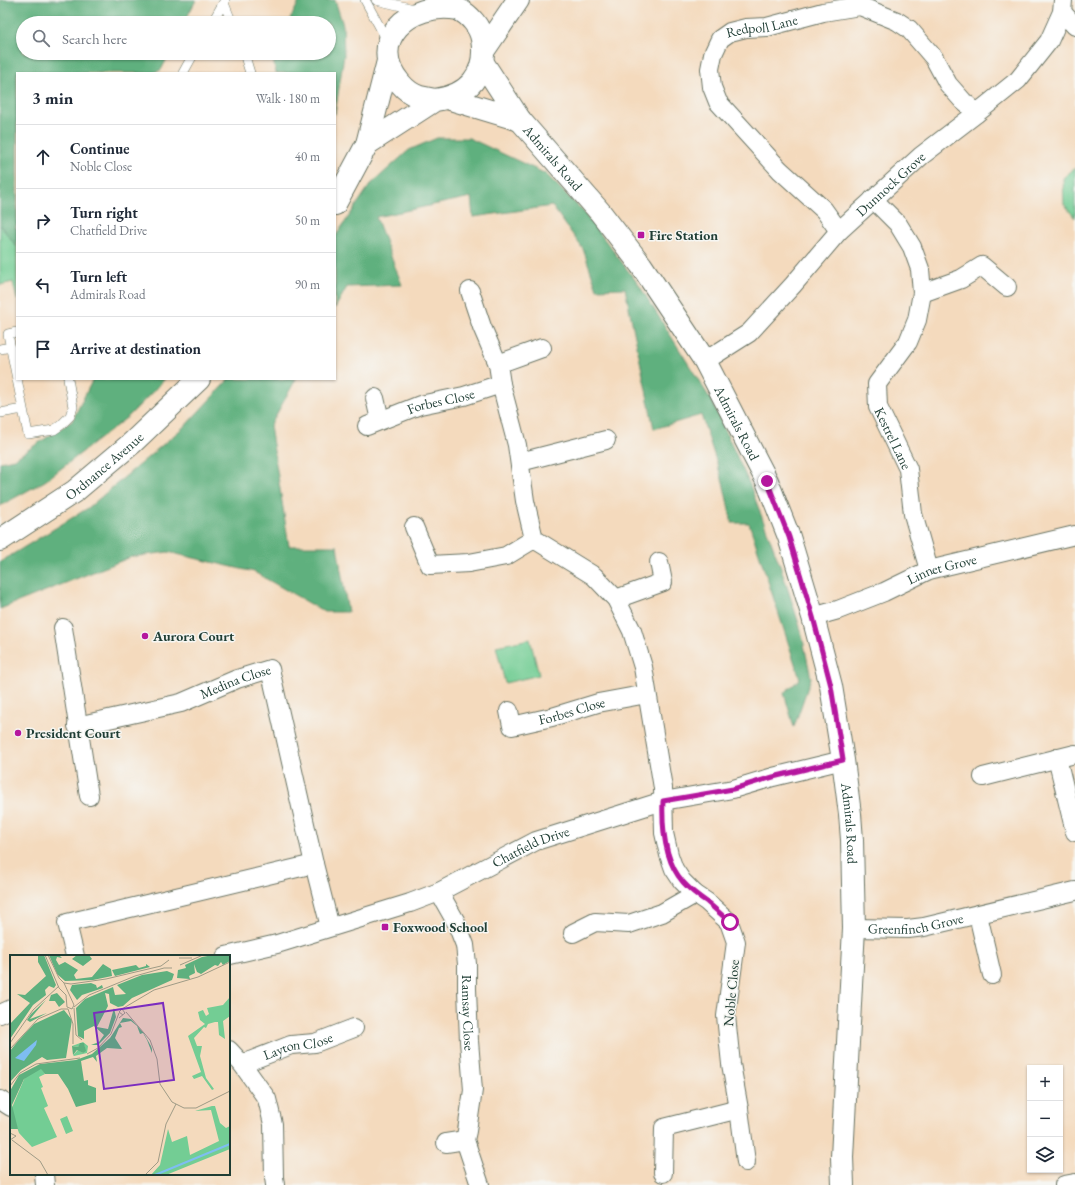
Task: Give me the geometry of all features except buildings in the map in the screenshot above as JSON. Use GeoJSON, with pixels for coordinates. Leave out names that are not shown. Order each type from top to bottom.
{"type":"FeatureCollection","features":[{"type":"Feature","properties":{"kind":"street"},"geometry":{"type":"LineString","coordinates":[[367,144],[441,99],[459,94],[470,86],[478,75],[483,56],[518,0]]}},
{"type":"Feature","properties":{"kind":"street"},"geometry":{"type":"LineString","coordinates":[[336,202],[367,144],[393,29],[402,17],[429,4],[449,5],[462,12],[474,22],[481,35],[483,56]]}},
{"type":"Feature","properties":{"kind":"street","name":"Redpoll Lane"},"geometry":{"type":"LineString","coordinates":[[839,231],[824,210],[780,170],[718,102],[712,87],[710,68],[713,54],[720,39],[730,32],[746,28],[767,27],[823,12],[860,6],[897,21],[909,29],[934,58],[948,84],[962,101],[977,113]]}},
{"type":"Feature","properties":{"kind":"street"},"geometry":{"type":"LineString","coordinates":[[1062,6],[1075,26]]}},
{"type":"Feature","properties":{"kind":"street","name":"Dunnock Grove"},"geometry":{"type":"LineString","coordinates":[[705,361],[749,333],[793,285],[839,231],[921,156],[1018,80],[1049,41],[1062,6]]}},
{"type":"Feature","properties":{"kind":"street"},"geometry":{"type":"LineString","coordinates":[[388,52],[394,76],[405,89],[419,97],[441,99]]}},
{"type":"Feature","properties":{"kind":"street","name":"Admirals Road"},"geometry":{"type":"LineString","coordinates":[[483,56],[520,120],[600,212],[642,265],[705,361],[767,481],[789,537],[813,617],[831,686],[843,760],[852,840],[854,928],[842,1157],[843,1185]]}},
{"type":"Feature","properties":{"kind":"street","name":"Admirals Road"},"geometry":{"type":"LineString","coordinates":[[441,99],[520,120]]}},
{"type":"Feature","properties":{"kind":"street","name":"Kestrel Lane"},"geometry":{"type":"LineString","coordinates":[[874,199],[898,224],[912,247],[920,269],[922,294],[917,320],[908,342],[877,384],[878,407],[908,469],[914,514],[929,570]]}},
{"type":"Feature","properties":{"kind":"street"},"geometry":{"type":"LineString","coordinates":[[922,294],[961,279],[982,266],[1007,286]]}},
{"type":"Feature","properties":{"kind":"street"},"geometry":{"type":"LineString","coordinates":[[470,291],[482,328],[498,364],[501,384],[518,445],[525,501],[534,539],[594,576],[616,599],[632,631],[643,667],[646,694],[663,788],[663,801]]}},
{"type":"Feature","properties":{"kind":"street"},"geometry":{"type":"LineString","coordinates":[[498,364],[542,348]]}},
{"type":"Feature","properties":{"kind":"street","name":"Ordnance Avenue"},"geometry":{"type":"LineString","coordinates":[[0,540],[75,491],[132,443],[198,380]]}},
{"type":"Feature","properties":{"kind":"street","name":"Forbes Close"},"geometry":{"type":"LineString","coordinates":[[375,398],[374,423],[420,406],[464,396],[501,384]]}},
{"type":"Feature","properties":{"kind":"street"},"geometry":{"type":"LineString","coordinates":[[520,462],[606,440]]}},
{"type":"Feature","properties":{"kind":"street"},"geometry":{"type":"LineString","coordinates":[[414,527],[430,565],[469,563],[506,556],[534,539]]}},
{"type":"Feature","properties":{"kind":"street","name":"Linnet Grove"},"geometry":{"type":"LineString","coordinates":[[813,617],[838,610],[884,592],[929,570],[1075,536]]}},
{"type":"Feature","properties":{"kind":"street"},"geometry":{"type":"LineString","coordinates":[[616,599],[663,582],[659,562]]}},
{"type":"Feature","properties":{"kind":"street"},"geometry":{"type":"LineString","coordinates":[[63,628],[89,796]]}},
{"type":"Feature","properties":{"kind":"street","name":"Medina Close"},"geometry":{"type":"LineString","coordinates":[[77,726],[181,703],[237,679],[270,669],[314,864],[330,927]]}},
{"type":"Feature","properties":{"kind":"street","name":"Forbes Close"},"geometry":{"type":"LineString","coordinates":[[508,711],[512,726],[552,717],[598,703],[646,694]]}},
{"type":"Feature","properties":{"kind":"street"},"geometry":{"type":"LineString","coordinates":[[983,777],[1075,754]]}},
{"type":"Feature","properties":{"kind":"street"},"geometry":{"type":"LineString","coordinates":[[1057,758],[1075,832]]}},
{"type":"Feature","properties":{"kind":"street","name":"Chatfield Drive"},"geometry":{"type":"LineString","coordinates":[[230,955],[277,944],[410,903],[439,892],[536,841],[663,801],[733,789],[773,777],[843,760]]}},
{"type":"Feature","properties":{"kind":"street","name":"Noble Close"},"geometry":{"type":"LineString","coordinates":[[663,801],[664,833],[674,869],[682,881],[695,894],[707,902],[730,922],[736,942],[726,1016],[731,1064],[746,1162]]}},
{"type":"Feature","properties":{"kind":"street"},"geometry":{"type":"LineString","coordinates":[[75,955],[67,924],[314,864]]}},
{"type":"Feature","properties":{"kind":"street","name":"Ramsay Close"},"geometry":{"type":"LineString","coordinates":[[439,892],[456,922],[466,951],[469,1041],[473,1090],[465,1140],[480,1185]]}},
{"type":"Feature","properties":{"kind":"street","name":"Greenfinch Grove"},"geometry":{"type":"LineString","coordinates":[[854,928],[908,929],[924,927],[1075,892]]}},
{"type":"Feature","properties":{"kind":"street"},"geometry":{"type":"LineString","coordinates":[[573,933],[594,922],[629,924],[662,913],[695,894]]}},
{"type":"Feature","properties":{"kind":"street","name":"Greenfinch Grove"},"geometry":{"type":"LineString","coordinates":[[978,915],[992,975]]}},
{"type":"Feature","properties":{"kind":"street"},"geometry":{"type":"LineString","coordinates":[[0,1014],[10,1009]]}},
{"type":"Feature","properties":{"kind":"street","name":"Layton Close"},"geometry":{"type":"LineString","coordinates":[[242,1064],[291,1045],[315,1043],[354,1028]]}},
{"type":"Feature","properties":{"kind":"street","name":"Layton Close"},"geometry":{"type":"LineString","coordinates":[[230,1051],[242,1064],[267,1100],[273,1124],[275,1185]]}},
{"type":"Feature","properties":{"kind":"street"},"geometry":{"type":"LineString","coordinates":[[0,1100],[10,1105]]}},
{"type":"Feature","properties":{"kind":"street"},"geometry":{"type":"LineString","coordinates":[[663,1173],[664,1128],[739,1109]]}},
{"type":"Feature","properties":{"kind":"street"},"geometry":{"type":"LineString","coordinates":[[446,1143],[465,1140]]}},
{"type":"Feature","properties":{"kind":"street"},"geometry":{"type":"LineString","coordinates":[[44,1175],[45,1185]]}},
{"type":"Feature","properties":{"kind":"street"},"geometry":{"type":"LineString","coordinates":[[1064,1185],[1075,1183]]}},
{"type":"Feature","properties":{"kind":"lane"},"geometry":{"type":"LineString","coordinates":[[365,0],[388,52]]}},
{"type":"Feature","properties":{"kind":"lane"},"geometry":{"type":"LineString","coordinates":[[376,0],[429,4]]}},
{"type":"Feature","properties":{"kind":"lane"},"geometry":{"type":"LineString","coordinates":[[216,16],[225,2]]}},
{"type":"Feature","properties":{"kind":"lane"},"geometry":{"type":"LineString","coordinates":[[225,2],[230,16]]}},
{"type":"Feature","properties":{"kind":"lane"},"geometry":{"type":"LineString","coordinates":[[184,72],[190,60]]}},
{"type":"Feature","properties":{"kind":"lane"},"geometry":{"type":"LineString","coordinates":[[246,60],[250,72]]}},
{"type":"Feature","properties":{"kind":"lane"},"geometry":{"type":"LineString","coordinates":[[16,332],[8,334],[16,374]]}},
{"type":"Feature","properties":{"kind":"lane"},"geometry":{"type":"LineString","coordinates":[[0,349],[11,347]]}},
{"type":"Feature","properties":{"kind":"lane"},"geometry":{"type":"LineString","coordinates":[[17,380],[28,434],[54,430],[62,425],[70,416],[74,407],[68,380]]}},
{"type":"Feature","properties":{"kind":"lane"},"geometry":{"type":"LineString","coordinates":[[0,414],[23,409]]}},
{"type":"Feature","properties":{"kind":"green space"},"geometry":{"type":"Polygon","coordinates":[[[0,0],[196,0],[188,16],[16,16],[16,60],[166,60],[161,70],[155,72],[16,72],[16,246],[0,225],[0,0]]]}},
{"type":"Feature","properties":{"kind":"green space"},"geometry":{"type":"Polygon","coordinates":[[[300,0],[335,0],[343,25],[344,55],[336,107],[336,72],[276,72],[273,60],[336,60],[336,16],[292,16],[300,0]]]}},
{"type":"Feature","properties":{"kind":"green space"},"geometry":{"type":"Polygon","coordinates":[[[437,138],[469,138],[546,174],[583,211],[639,285],[711,400],[750,485],[782,571],[801,630],[811,678],[794,727],[784,693],[800,679],[749,523],[732,523],[723,482],[701,415],[654,429],[625,288],[597,289],[583,249],[552,206],[473,217],[471,197],[376,217],[402,285],[347,287],[336,306],[336,236],[370,185],[409,150],[437,138]]]}},
{"type":"Feature","properties":{"kind":"green space"},"geometry":{"type":"Polygon","coordinates":[[[1075,168],[1075,218],[1064,204],[1063,178],[1075,168]]]}},
{"type":"Feature","properties":{"kind":"green space"},"geometry":{"type":"Polygon","coordinates":[[[0,225],[16,246],[16,296],[13,282],[0,285],[0,225]]]}},
{"type":"Feature","properties":{"kind":"green space"},"geometry":{"type":"Polygon","coordinates":[[[92,380],[164,380],[129,416],[45,481],[0,506],[0,462],[14,459],[72,421],[92,380]]]}},
{"type":"Feature","properties":{"kind":"green space"},"geometry":{"type":"Polygon","coordinates":[[[228,380],[295,380],[270,426],[289,546],[337,546],[348,612],[325,612],[254,572],[168,552],[131,557],[0,609],[0,562],[88,508],[186,425],[228,380]]]}},
{"type":"Feature","properties":{"kind":"green space"},"geometry":{"type":"Polygon","coordinates":[[[530,639],[539,675],[505,683],[496,646],[530,639]]]}},
{"type":"Feature","properties":{"kind":"place","name":"Fire Station"},"geometry":{"type":"Point","coordinates":[641,235]}},
{"type":"Feature","properties":{"kind":"place","name":"Aurora Court"},"geometry":{"type":"Point","coordinates":[145,636]}},
{"type":"Feature","properties":{"kind":"place","name":"President Court"},"geometry":{"type":"Point","coordinates":[18,733]}},
{"type":"Feature","properties":{"kind":"place","name":"Foxwood School"},"geometry":{"type":"Point","coordinates":[385,927]}},
{"type":"Feature","properties":{"kind":"route"},"geometry":{"type":"LineString","coordinates":[[730,922],[707,902],[695,894],[682,881],[674,869],[664,833],[663,801],[733,789],[773,777],[843,760],[831,686],[813,617],[789,537],[767,481]]}}]}
